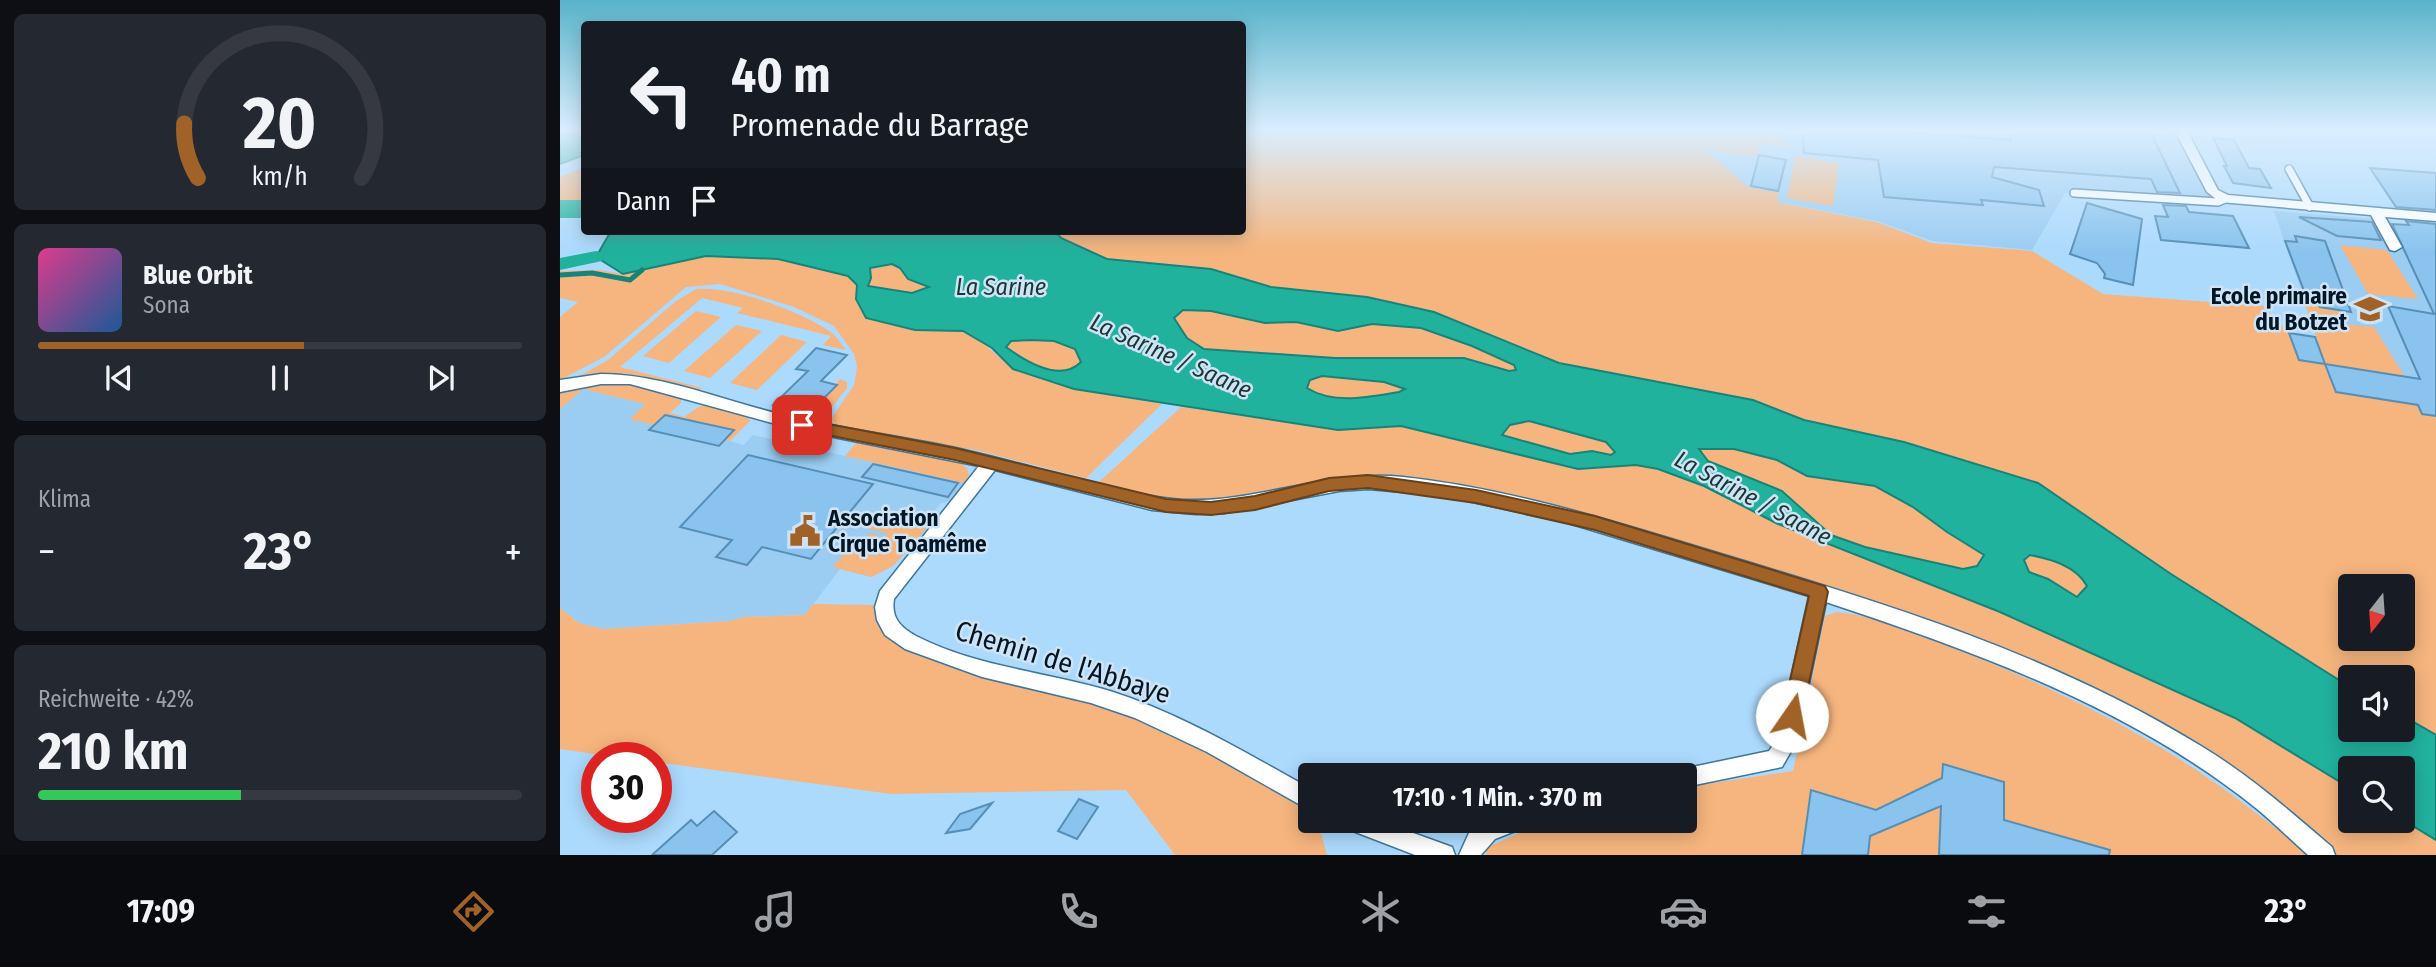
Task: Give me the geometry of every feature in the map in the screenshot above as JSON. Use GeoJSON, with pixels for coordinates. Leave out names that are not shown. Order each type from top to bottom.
{"type":"FeatureCollection","features":[{"type":"Feature","properties":{"kind":"street"},"geometry":{"type":"LineString","coordinates":[[2202,171],[2213,192],[2225,199],[2436,217]]}},
{"type":"Feature","properties":{"kind":"street"},"geometry":{"type":"LineString","coordinates":[[2376,212],[2395,247]]}},
{"type":"Feature","properties":{"kind":"street"},"geometry":{"type":"LineString","coordinates":[[560,386],[601,379],[630,379],[820,430],[991,463],[1166,506],[1211,509],[1255,503],[1329,485],[1368,481],[1476,496],[1595,523],[1819,592],[1961,641],[2077,690],[2158,733],[2236,780],[2300,831],[2324,855]]}},
{"type":"Feature","properties":{"kind":"street","name":"Chemin de l'Abbaye"},"geometry":{"type":"LineString","coordinates":[[991,463],[886,596],[883,609],[885,622],[896,634],[920,647],[977,669],[1065,686],[1115,701],[1205,739],[1298,794]]}},
{"type":"Feature","properties":{"kind":"street"},"geometry":{"type":"LineString","coordinates":[[1697,775],[1775,760],[1787,741],[1819,592]]}},
{"type":"Feature","properties":{"kind":"street"},"geometry":{"type":"LineString","coordinates":[[1384,833],[1444,855]]}},
{"type":"Feature","properties":{"kind":"street"},"geometry":{"type":"LineString","coordinates":[[1470,855],[1473,844],[1485,833]]}},
{"type":"Feature","properties":{"kind":"lane"},"geometry":{"type":"LineString","coordinates":[[2290,171],[2310,207]]}},
{"type":"Feature","properties":{"kind":"lane"},"geometry":{"type":"LineString","coordinates":[[2074,193],[2170,201],[2218,202],[2225,199]]}},
{"type":"Feature","properties":{"kind":"shaded area"},"geometry":{"type":"Polygon","coordinates":[[[581,171],[581,204],[560,204],[560,177],[581,171]]]}},
{"type":"Feature","properties":{"kind":"shaded area"},"geometry":{"type":"Polygon","coordinates":[[[1246,171],[1729,171],[1748,187],[1779,193],[1777,202],[1877,222],[1932,243],[2032,251],[2103,294],[2263,306],[2289,333],[2299,360],[2325,363],[2305,304],[2339,310],[2343,324],[2374,327],[2405,377],[2325,365],[2336,392],[2418,405],[2422,414],[2436,416],[2436,735],[2415,723],[2415,665],[2338,665],[2338,679],[2171,574],[2038,483],[1904,442],[1804,420],[1753,400],[1559,363],[1434,312],[1367,297],[1271,287],[1211,269],[1107,259],[1058,235],[1246,235],[1246,171]]]}},
{"type":"Feature","properties":{"kind":"shaded area"},"geometry":{"type":"Polygon","coordinates":[[[1724,171],[2198,171],[2211,197],[2155,193],[2158,201],[2065,193],[2032,250],[1933,241],[1877,221],[1773,201],[1748,189],[1724,171]]]}},
{"type":"Feature","properties":{"kind":"shaded area"},"geometry":{"type":"Polygon","coordinates":[[[1792,171],[1838,171],[1833,206],[1787,198],[1792,171]]]}},
{"type":"Feature","properties":{"kind":"shaded area","name":"Ecole primaire du Botzet"},"geometry":{"type":"Polygon","coordinates":[[[2274,211],[2390,220],[2436,314],[2436,416],[2422,414],[2418,405],[2336,392],[2274,211]]]}},
{"type":"Feature","properties":{"kind":"shaded area"},"geometry":{"type":"Polygon","coordinates":[[[2340,245],[2387,250],[2418,299],[2368,294],[2340,245]]]}},
{"type":"Feature","properties":{"kind":"shaded area"},"geometry":{"type":"Polygon","coordinates":[[[706,256],[778,259],[848,276],[857,285],[856,299],[915,330],[963,331],[974,335],[1013,369],[1074,389],[1162,404],[1086,478],[971,449],[916,442],[835,424],[831,419],[854,385],[857,367],[854,354],[834,326],[794,307],[720,284],[686,287],[604,357],[560,380],[560,317],[578,302],[560,298],[560,271],[599,270],[623,274],[706,256]]]}},
{"type":"Feature","properties":{"kind":"shaded area"},"geometry":{"type":"Polygon","coordinates":[[[892,263],[900,268],[908,279],[929,287],[912,293],[868,286],[871,278],[869,268],[892,263]]]}},
{"type":"Feature","properties":{"kind":"shaded area"},"geometry":{"type":"Polygon","coordinates":[[[696,289],[728,291],[782,307],[828,330],[846,350],[823,345],[831,336],[737,313],[743,308],[702,298],[620,367],[702,388],[697,392],[629,374],[574,379],[608,360],[676,301],[696,289]]]}},
{"type":"Feature","properties":{"kind":"shaded area"},"geometry":{"type":"Polygon","coordinates":[[[1182,310],[1211,311],[1265,323],[1296,322],[1338,331],[1372,324],[1421,328],[1472,346],[1514,365],[1516,371],[1464,358],[1335,358],[1204,349],[1187,338],[1173,318],[1182,310]]]}},
{"type":"Feature","properties":{"kind":"shaded area"},"geometry":{"type":"Polygon","coordinates":[[[696,311],[721,317],[669,363],[643,356],[696,311]]]}},
{"type":"Feature","properties":{"kind":"shaded area"},"geometry":{"type":"Polygon","coordinates":[[[736,325],[762,331],[710,378],[684,371],[736,325]]]}},
{"type":"Feature","properties":{"kind":"shaded area"},"geometry":{"type":"Polygon","coordinates":[[[781,335],[807,342],[757,390],[730,383],[781,335]]]}},
{"type":"Feature","properties":{"kind":"shaded area"},"geometry":{"type":"Polygon","coordinates":[[[1011,341],[1054,341],[1075,349],[1081,362],[1073,368],[1063,370],[1043,368],[1006,347],[1011,341]]]}},
{"type":"Feature","properties":{"kind":"shaded area"},"geometry":{"type":"Polygon","coordinates":[[[1322,376],[1384,382],[1406,388],[1376,396],[1340,398],[1306,388],[1310,380],[1322,376]]]}},
{"type":"Feature","properties":{"kind":"shaded area"},"geometry":{"type":"Polygon","coordinates":[[[840,379],[847,382],[847,388],[821,421],[782,412],[786,409],[807,415],[840,379]]]}},
{"type":"Feature","properties":{"kind":"shaded area"},"geometry":{"type":"Polygon","coordinates":[[[608,384],[637,385],[678,396],[681,403],[670,413],[685,417],[701,406],[715,405],[748,416],[750,421],[730,441],[725,440],[733,430],[665,415],[654,425],[630,419],[645,404],[583,389],[560,409],[560,392],[608,384]]]}},
{"type":"Feature","properties":{"kind":"shaded area"},"geometry":{"type":"Polygon","coordinates":[[[583,389],[645,404],[654,425],[665,415],[734,430],[726,440],[744,445],[753,435],[964,483],[949,501],[940,504],[929,518],[932,522],[893,566],[871,577],[840,569],[805,615],[744,617],[730,621],[603,629],[579,623],[560,608],[560,409],[583,389]]]}},
{"type":"Feature","properties":{"kind":"shaded area"},"geometry":{"type":"Polygon","coordinates":[[[1181,407],[1338,430],[1401,426],[1578,469],[1636,465],[1658,469],[1704,486],[1778,524],[2000,612],[2235,718],[2338,781],[2338,833],[2415,833],[2415,827],[2436,840],[2436,855],[2334,855],[2092,689],[1961,632],[1821,584],[1599,516],[1478,491],[1370,475],[1327,478],[1256,497],[1213,502],[1170,499],[1099,482],[1181,407]]]}},
{"type":"Feature","properties":{"kind":"shaded area"},"geometry":{"type":"Polygon","coordinates":[[[1529,421],[1606,442],[1615,452],[1612,455],[1592,451],[1570,454],[1502,435],[1510,425],[1529,421]]]}},
{"type":"Feature","properties":{"kind":"shaded area"},"geometry":{"type":"Polygon","coordinates":[[[856,443],[960,463],[967,468],[969,475],[964,483],[845,456],[856,443]]]}},
{"type":"Feature","properties":{"kind":"shaded area"},"geometry":{"type":"Polygon","coordinates":[[[1698,448],[1734,449],[1777,460],[1807,476],[1875,486],[1913,507],[1984,554],[1977,566],[1963,569],[1865,547],[1831,535],[1782,491],[1707,461],[1698,448]]]}},
{"type":"Feature","properties":{"kind":"shaded area"},"geometry":{"type":"Polygon","coordinates":[[[903,512],[929,518],[932,522],[893,566],[871,577],[833,567],[852,544],[859,546],[870,533],[881,537],[869,540],[863,548],[865,554],[875,555],[881,552],[888,545],[884,538],[887,533],[866,528],[879,519],[903,512]]]}},
{"type":"Feature","properties":{"kind":"shaded area"},"geometry":{"type":"Polygon","coordinates":[[[2030,555],[2070,568],[2087,585],[2077,597],[2048,579],[2029,572],[2024,560],[2030,555]]]}},
{"type":"Feature","properties":{"kind":"shaded area"},"geometry":{"type":"Polygon","coordinates":[[[813,604],[875,605],[890,637],[1155,722],[1164,734],[1211,749],[1298,806],[1298,833],[1321,833],[1327,855],[1175,855],[1126,790],[891,794],[672,764],[672,742],[581,742],[581,752],[560,749],[560,608],[579,623],[603,629],[729,621],[744,617],[805,615],[813,604]]]}},
{"type":"Feature","properties":{"kind":"shaded area"},"geometry":{"type":"Polygon","coordinates":[[[1837,612],[1850,614],[1934,641],[2016,674],[2095,711],[2172,754],[2208,778],[2292,841],[2306,855],[1486,855],[1486,848],[1519,833],[1697,833],[1697,785],[1793,771],[1825,616],[1837,612]]]}},
{"type":"Feature","properties":{"kind":"water","name":"La Sarine"},"geometry":{"type":"Polygon","coordinates":[[[609,235],[1058,235],[1107,259],[1211,269],[1271,287],[1367,297],[1434,312],[1559,363],[1753,400],[1804,420],[1904,442],[2038,483],[2171,574],[2338,679],[2338,742],[2415,742],[2415,723],[2436,735],[2436,840],[2415,827],[2415,756],[2338,756],[2338,781],[2235,718],[2000,612],[1778,524],[1704,486],[1658,469],[1636,465],[1578,469],[1401,426],[1338,430],[1074,389],[1013,369],[992,348],[963,331],[915,330],[866,318],[856,299],[857,285],[848,276],[778,259],[706,256],[623,274],[596,257],[609,235]],[[892,264],[870,268],[868,286],[912,293],[929,287],[908,279],[900,268],[892,264]],[[1183,310],[1174,318],[1187,338],[1204,349],[1335,358],[1464,358],[1509,371],[1516,370],[1514,365],[1472,346],[1421,328],[1372,324],[1338,331],[1296,322],[1265,323],[1211,311],[1183,310]],[[1011,341],[1006,347],[1043,368],[1053,370],[1073,368],[1081,362],[1075,349],[1054,341],[1011,341]],[[1322,376],[1310,380],[1307,388],[1340,398],[1376,396],[1405,389],[1384,382],[1322,376]],[[1529,421],[1510,425],[1502,435],[1570,454],[1592,451],[1611,455],[1615,452],[1606,442],[1529,421]],[[1699,449],[1708,461],[1782,491],[1831,535],[1865,547],[1963,569],[1977,566],[1984,555],[1913,507],[1875,486],[1807,476],[1777,460],[1734,449],[1699,449]],[[2030,555],[2024,560],[2029,572],[2048,579],[2077,597],[2087,586],[2070,568],[2030,555]]]}},
{"type":"Feature","properties":{"kind":"building"},"geometry":{"type":"Polygon","coordinates":[[[1755,171],[1783,171],[1778,191],[1751,186],[1755,171]]]}},
{"type":"Feature","properties":{"kind":"building"},"geometry":{"type":"Polygon","coordinates":[[[1880,171],[1993,171],[1992,177],[2039,190],[2044,206],[1981,200],[1983,205],[1884,197],[1880,171]]]}},
{"type":"Feature","properties":{"kind":"building"},"geometry":{"type":"Polygon","coordinates":[[[2045,171],[2169,171],[2180,193],[2157,192],[2151,179],[2045,171]]]}},
{"type":"Feature","properties":{"kind":"building"},"geometry":{"type":"Polygon","coordinates":[[[2227,171],[2261,171],[2271,188],[2233,183],[2227,171]]]}},
{"type":"Feature","properties":{"kind":"building"},"geometry":{"type":"Polygon","coordinates":[[[2372,171],[2436,173],[2436,210],[2396,207],[2372,171]]]}},
{"type":"Feature","properties":{"kind":"building"},"geometry":{"type":"Polygon","coordinates":[[[2087,203],[2142,219],[2133,285],[2104,278],[2105,274],[2097,263],[2070,254],[2087,203]]]}},
{"type":"Feature","properties":{"kind":"building"},"geometry":{"type":"Polygon","coordinates":[[[2163,205],[2186,206],[2189,212],[2233,216],[2249,248],[2161,240],[2155,216],[2168,217],[2163,205]]]}},
{"type":"Feature","properties":{"kind":"building"},"geometry":{"type":"Polygon","coordinates":[[[2299,217],[2372,222],[2381,240],[2337,236],[2299,217]]]}},
{"type":"Feature","properties":{"kind":"building"},"geometry":{"type":"Polygon","coordinates":[[[2406,221],[2436,224],[2436,416],[2422,414],[2418,405],[2336,392],[2325,364],[2420,379],[2388,306],[2434,314],[2392,224],[2409,225],[2406,221]]]}},
{"type":"Feature","properties":{"kind":"building"},"geometry":{"type":"Polygon","coordinates":[[[2295,236],[2325,241],[2351,312],[2320,307],[2317,297],[2306,296],[2285,241],[2297,242],[2295,236]]]}},
{"type":"Feature","properties":{"kind":"building"},"geometry":{"type":"Polygon","coordinates":[[[2289,333],[2315,337],[2325,364],[2299,360],[2289,333]]]}},
{"type":"Feature","properties":{"kind":"building"},"geometry":{"type":"Polygon","coordinates":[[[816,348],[847,355],[821,381],[837,385],[807,415],[773,405],[808,371],[796,369],[816,348]]]}},
{"type":"Feature","properties":{"kind":"building"},"geometry":{"type":"Polygon","coordinates":[[[665,415],[734,430],[719,446],[649,430],[665,415]]]}},
{"type":"Feature","properties":{"kind":"building"},"geometry":{"type":"Polygon","coordinates":[[[748,455],[873,484],[811,559],[762,547],[747,565],[716,557],[732,540],[680,527],[748,455]]]}},
{"type":"Feature","properties":{"kind":"building"},"geometry":{"type":"Polygon","coordinates":[[[873,464],[958,483],[948,497],[862,477],[873,464]]]}},
{"type":"Feature","properties":{"kind":"building"},"geometry":{"type":"Polygon","coordinates":[[[1943,764],[2004,782],[2004,820],[2110,850],[2109,855],[1939,855],[1941,806],[1870,836],[1868,855],[1802,855],[1811,790],[1876,810],[1942,778],[1943,764]]]}},
{"type":"Feature","properties":{"kind":"building"},"geometry":{"type":"Polygon","coordinates":[[[1079,799],[1098,807],[1077,839],[1058,831],[1079,799]]]}},
{"type":"Feature","properties":{"kind":"building"},"geometry":{"type":"Polygon","coordinates":[[[992,803],[970,829],[946,833],[960,814],[992,803]]]}},
{"type":"Feature","properties":{"kind":"building"},"geometry":{"type":"Polygon","coordinates":[[[714,811],[737,832],[712,855],[652,855],[691,820],[697,826],[714,811]]]}},
{"type":"Feature","properties":{"kind":"waterway","name":"La Sarine / Saane"},"geometry":{"type":"LineString","coordinates":[[560,209],[581,209]]}},
{"type":"Feature","properties":{"kind":"waterway"},"geometry":{"type":"LineString","coordinates":[[560,264],[596,257]]}},
{"type":"Feature","properties":{"kind":"waterway"},"geometry":{"type":"LineString","coordinates":[[560,275],[592,273],[630,280],[642,270]]}},
{"type":"Feature","properties":{"kind":"place","name":"Ecole primaire du Botzet"},"geometry":{"type":"Point","coordinates":[2370,309]}},
{"type":"Feature","properties":{"kind":"place","name":"Association Cirque Toamême"},"geometry":{"type":"Point","coordinates":[805,531]}},
{"type":"Feature","properties":{"kind":"route"},"geometry":{"type":"LineString","coordinates":[[802,425],[955,454],[1166,506],[1211,509],[1255,503],[1329,485],[1368,481],[1476,496],[1595,523],[1819,592],[1792,716]]}}]}
